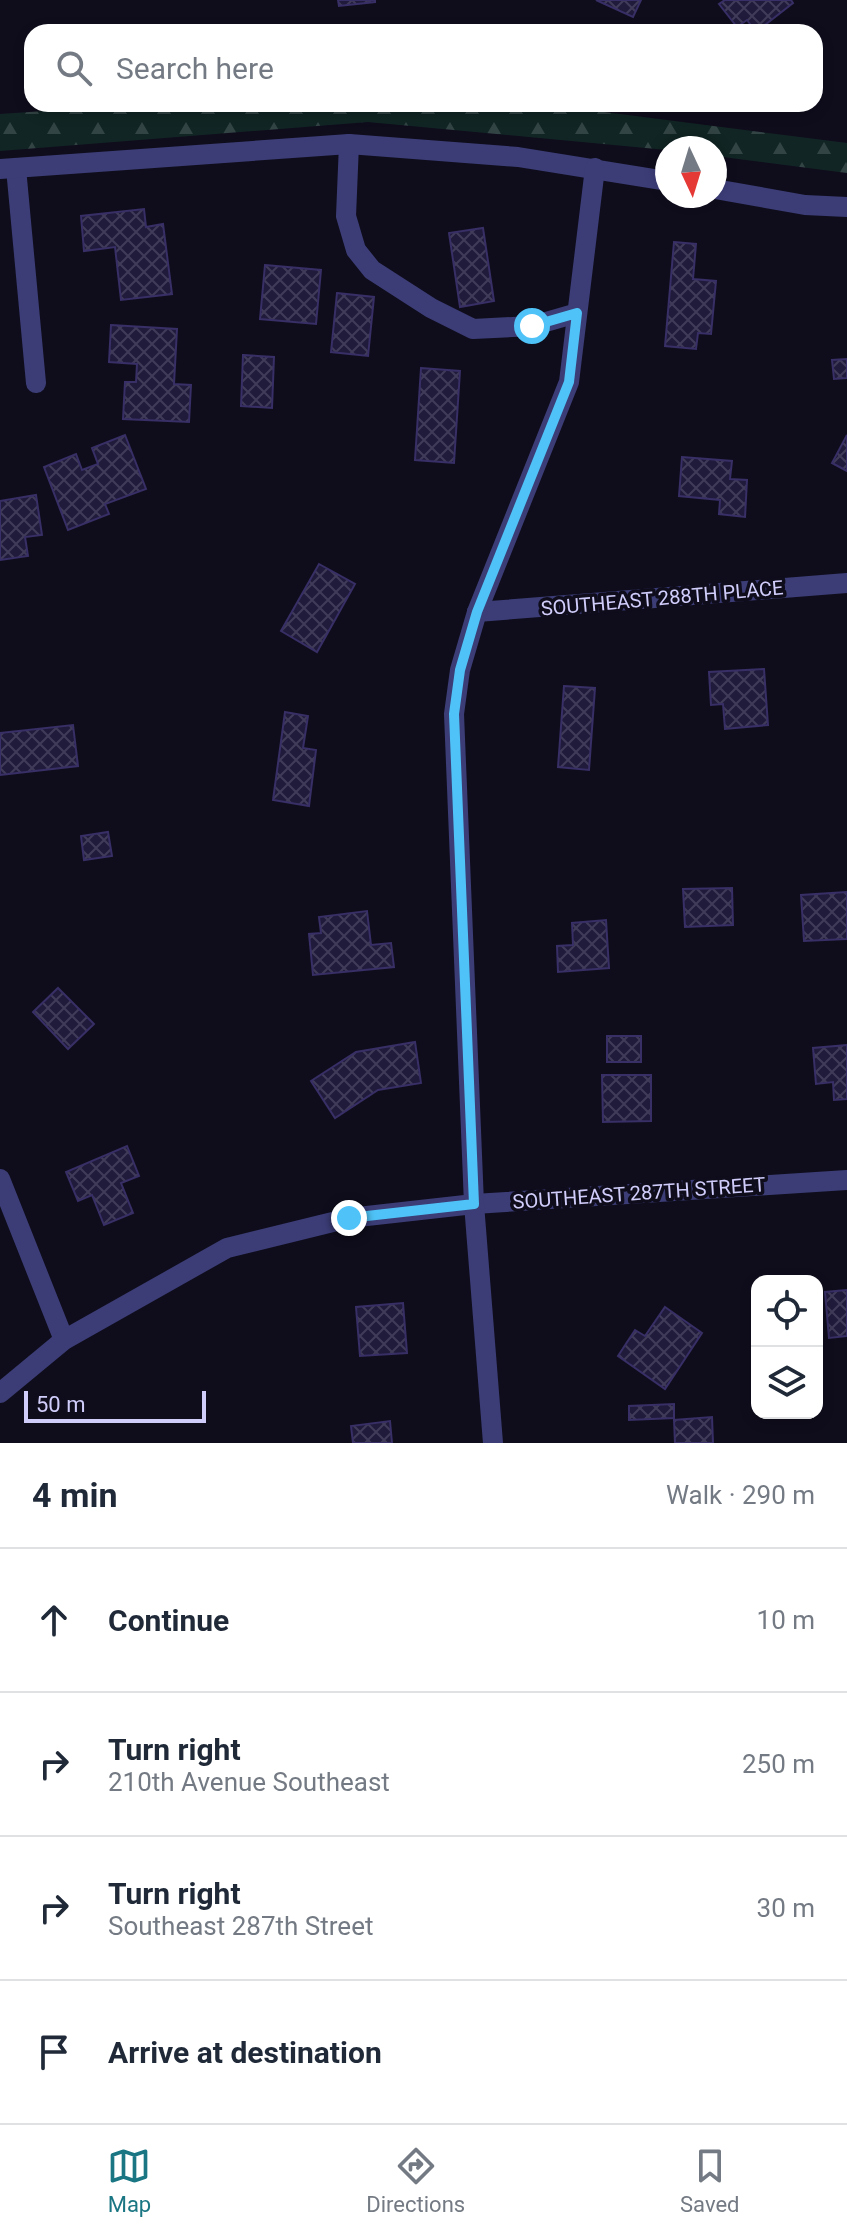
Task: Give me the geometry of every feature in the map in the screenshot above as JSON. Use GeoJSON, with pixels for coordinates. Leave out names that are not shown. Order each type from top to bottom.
{"type":"FeatureCollection","features":[{"type":"Feature","properties":{"kind":"street"},"geometry":{"type":"LineString","coordinates":[[349,144],[346,216],[356,250],[372,270],[431,308],[473,329],[532,326],[577,313]]}},
{"type":"Feature","properties":{"kind":"street"},"geometry":{"type":"LineString","coordinates":[[36,383],[8,169],[349,144],[518,157],[655,179]]}},
{"type":"Feature","properties":{"kind":"street"},"geometry":{"type":"LineString","coordinates":[[493,1443],[474,1204],[454,714],[460,670],[477,612],[569,382],[595,168]]}},
{"type":"Feature","properties":{"kind":"street"},"geometry":{"type":"LineString","coordinates":[[727,191],[805,205],[847,207]]}},
{"type":"Feature","properties":{"kind":"street","name":"SOUTHEAST 288TH PLACE"},"geometry":{"type":"LineString","coordinates":[[477,612],[847,583]]}},
{"type":"Feature","properties":{"kind":"street"},"geometry":{"type":"LineString","coordinates":[[0,1179],[64,1340]]}},
{"type":"Feature","properties":{"kind":"street","name":"SOUTHEAST 287TH STREET"},"geometry":{"type":"LineString","coordinates":[[0,1393],[64,1340],[227,1248],[349,1218],[474,1204],[847,1180]]}},
{"type":"Feature","properties":{"kind":"green space"},"geometry":{"type":"Polygon","coordinates":[[[30,112],[605,112],[847,143],[847,173],[727,158],[727,136],[655,136],[655,149],[368,122],[0,151],[0,114],[30,112]]]}},
{"type":"Feature","properties":{"kind":"building"},"geometry":{"type":"Polygon","coordinates":[[[338,0],[375,0],[375,2],[339,6],[338,0]]]}},
{"type":"Feature","properties":{"kind":"building"},"geometry":{"type":"Polygon","coordinates":[[[596,0],[641,0],[633,17],[596,0]]]}},
{"type":"Feature","properties":{"kind":"building"},"geometry":{"type":"Polygon","coordinates":[[[725,0],[791,0],[793,3],[766,24],[750,24],[747,20],[735,24],[719,4],[725,0]]]}},
{"type":"Feature","properties":{"kind":"building"},"geometry":{"type":"Polygon","coordinates":[[[144,209],[146,227],[163,224],[172,294],[121,300],[115,247],[84,251],[81,216],[144,209]]]}},
{"type":"Feature","properties":{"kind":"building"},"geometry":{"type":"Polygon","coordinates":[[[483,228],[494,301],[460,307],[449,233],[483,228]]]}},
{"type":"Feature","properties":{"kind":"building"},"geometry":{"type":"Polygon","coordinates":[[[674,242],[696,244],[693,279],[716,281],[711,334],[698,333],[696,349],[665,346],[674,242]]]}},
{"type":"Feature","properties":{"kind":"building"},"geometry":{"type":"Polygon","coordinates":[[[265,265],[321,270],[316,324],[260,319],[265,265]]]}},
{"type":"Feature","properties":{"kind":"building"},"geometry":{"type":"Polygon","coordinates":[[[337,293],[374,297],[368,356],[331,352],[337,293]]]}},
{"type":"Feature","properties":{"kind":"building"},"geometry":{"type":"Polygon","coordinates":[[[111,325],[177,329],[174,384],[191,385],[189,422],[123,419],[125,382],[136,382],[137,364],[109,362],[111,325]]]}},
{"type":"Feature","properties":{"kind":"building"},"geometry":{"type":"Polygon","coordinates":[[[243,355],[274,357],[272,408],[241,406],[243,355]]]}},
{"type":"Feature","properties":{"kind":"building"},"geometry":{"type":"Polygon","coordinates":[[[847,359],[847,378],[834,379],[832,360],[847,359]]]}},
{"type":"Feature","properties":{"kind":"building"},"geometry":{"type":"Polygon","coordinates":[[[421,368],[460,371],[454,463],[415,460],[421,368]]]}},
{"type":"Feature","properties":{"kind":"building"},"geometry":{"type":"Polygon","coordinates":[[[125,435],[146,489],[105,504],[109,514],[68,530],[44,467],[76,454],[82,470],[98,464],[92,448],[125,435]]]}},
{"type":"Feature","properties":{"kind":"building"},"geometry":{"type":"Polygon","coordinates":[[[847,435],[847,471],[832,463],[847,435]]]}},
{"type":"Feature","properties":{"kind":"building"},"geometry":{"type":"Polygon","coordinates":[[[682,457],[732,461],[730,479],[747,480],[745,517],[719,514],[720,500],[679,496],[682,457]]]}},
{"type":"Feature","properties":{"kind":"building"},"geometry":{"type":"Polygon","coordinates":[[[36,495],[42,535],[25,537],[28,556],[0,560],[0,501],[36,495]]]}},
{"type":"Feature","properties":{"kind":"building"},"geometry":{"type":"Polygon","coordinates":[[[319,564],[355,584],[317,652],[281,631],[319,564]]]}},
{"type":"Feature","properties":{"kind":"building"},"geometry":{"type":"Polygon","coordinates":[[[764,669],[768,725],[725,729],[723,704],[711,705],[709,672],[764,669]]]}},
{"type":"Feature","properties":{"kind":"building"},"geometry":{"type":"Polygon","coordinates":[[[564,686],[595,688],[589,770],[558,767],[564,686]]]}},
{"type":"Feature","properties":{"kind":"building"},"geometry":{"type":"Polygon","coordinates":[[[285,712],[308,716],[303,748],[316,750],[309,806],[273,800],[285,712]]]}},
{"type":"Feature","properties":{"kind":"building"},"geometry":{"type":"Polygon","coordinates":[[[73,725],[78,766],[0,775],[0,733],[73,725]]]}},
{"type":"Feature","properties":{"kind":"building"},"geometry":{"type":"Polygon","coordinates":[[[108,832],[112,856],[84,860],[81,836],[108,832]]]}},
{"type":"Feature","properties":{"kind":"building"},"geometry":{"type":"Polygon","coordinates":[[[732,888],[733,925],[685,927],[683,889],[732,888]]]}},
{"type":"Feature","properties":{"kind":"building"},"geometry":{"type":"Polygon","coordinates":[[[847,892],[847,939],[804,941],[801,895],[847,892]]]}},
{"type":"Feature","properties":{"kind":"building"},"geometry":{"type":"Polygon","coordinates":[[[367,911],[371,945],[391,943],[394,967],[313,975],[309,934],[321,933],[319,917],[367,911]]]}},
{"type":"Feature","properties":{"kind":"building"},"geometry":{"type":"Polygon","coordinates":[[[606,920],[609,968],[558,972],[557,946],[573,945],[572,923],[606,920]]]}},
{"type":"Feature","properties":{"kind":"building"},"geometry":{"type":"Polygon","coordinates":[[[58,988],[94,1024],[68,1049],[33,1012],[58,988]]]}},
{"type":"Feature","properties":{"kind":"building"},"geometry":{"type":"Polygon","coordinates":[[[607,1036],[641,1036],[641,1062],[607,1062],[607,1036]]]}},
{"type":"Feature","properties":{"kind":"building"},"geometry":{"type":"Polygon","coordinates":[[[415,1042],[421,1083],[378,1090],[335,1118],[311,1081],[356,1052],[415,1042]]]}},
{"type":"Feature","properties":{"kind":"building"},"geometry":{"type":"Polygon","coordinates":[[[847,1045],[847,1099],[834,1100],[833,1082],[816,1084],[813,1048],[847,1045]]]}},
{"type":"Feature","properties":{"kind":"building"},"geometry":{"type":"Polygon","coordinates":[[[602,1075],[651,1075],[651,1121],[603,1122],[602,1075]]]}},
{"type":"Feature","properties":{"kind":"building"},"geometry":{"type":"Polygon","coordinates":[[[127,1146],[139,1176],[121,1183],[133,1213],[104,1225],[92,1195],[78,1201],[66,1172],[127,1146]]]}},
{"type":"Feature","properties":{"kind":"building"},"geometry":{"type":"Polygon","coordinates":[[[847,1290],[847,1336],[829,1338],[825,1292],[847,1290]]]}},
{"type":"Feature","properties":{"kind":"building"},"geometry":{"type":"Polygon","coordinates":[[[403,1303],[407,1353],[360,1356],[356,1307],[403,1303]]]}},
{"type":"Feature","properties":{"kind":"building"},"geometry":{"type":"Polygon","coordinates":[[[665,1307],[702,1333],[665,1389],[618,1356],[635,1330],[645,1336],[665,1307]]]}},
{"type":"Feature","properties":{"kind":"building"},"geometry":{"type":"Polygon","coordinates":[[[674,1404],[674,1418],[629,1420],[629,1406],[674,1404]]]}},
{"type":"Feature","properties":{"kind":"building"},"geometry":{"type":"Polygon","coordinates":[[[712,1417],[713,1443],[675,1443],[674,1420],[712,1417]]]}},
{"type":"Feature","properties":{"kind":"building"},"geometry":{"type":"Polygon","coordinates":[[[390,1421],[392,1443],[353,1443],[351,1426],[390,1421]]]}},
{"type":"Feature","properties":{"kind":"route"},"geometry":{"type":"LineString","coordinates":[[349,1218],[474,1204],[454,714],[460,670],[477,612],[569,382],[577,313],[532,326]]}}]}
